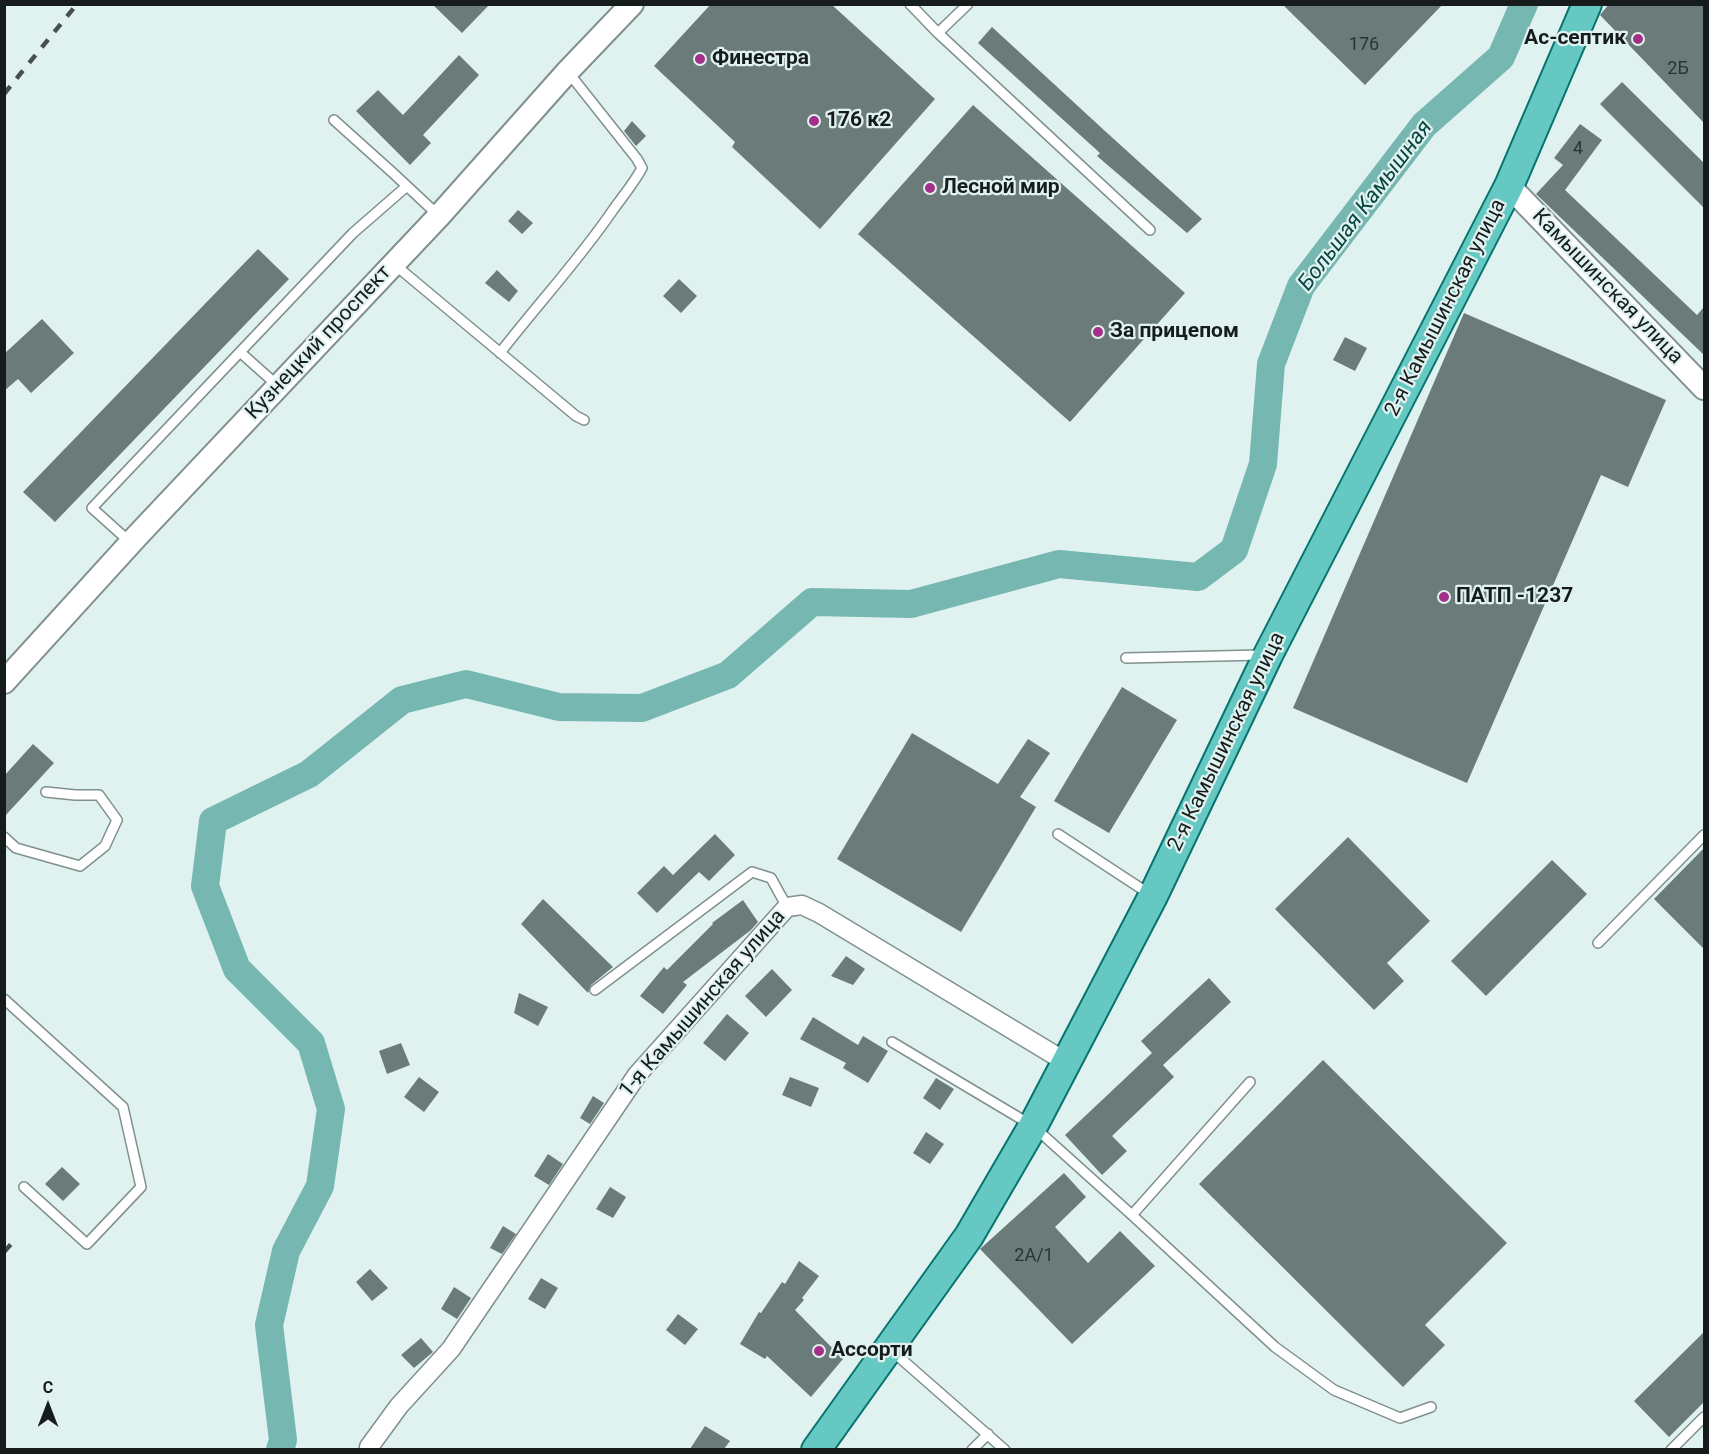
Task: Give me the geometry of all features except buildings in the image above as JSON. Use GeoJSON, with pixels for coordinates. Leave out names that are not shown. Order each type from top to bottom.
{"type":"FeatureCollection","features":[{"type":"Feature","properties":{"kind":"main road","name":"2-я Камышинская улица"},"geometry":{"type":"LineString","coordinates":[[816,1449],[969,1236],[1033,1126],[1153,896],[1268,655],[1509,186],[1587,4]]}},
{"type":"Feature","properties":{"kind":"street","name":"Кузнецкий проспект"},"geometry":{"type":"LineString","coordinates":[[4,682],[131,543],[394,264],[630,5]]}},
{"type":"Feature","properties":{"kind":"street","name":"Камышинская улица"},"geometry":{"type":"LineString","coordinates":[[1509,186],[1704,388]]}},
{"type":"Feature","properties":{"kind":"street","name":"1-я Камышинская улица"},"geometry":{"type":"LineString","coordinates":[[369,1449],[399,1406],[451,1349],[637,1075],[787,907],[802,905],[819,913],[1066,1062]]}},
{"type":"Feature","properties":{"kind":"lane"},"geometry":{"type":"LineString","coordinates":[[910,4],[938,33],[1150,230]]}},
{"type":"Feature","properties":{"kind":"lane"},"geometry":{"type":"LineString","coordinates":[[938,33],[968,4]]}},
{"type":"Feature","properties":{"kind":"lane"},"geometry":{"type":"LineString","coordinates":[[500,353],[596,237],[642,168],[568,71]]}},
{"type":"Feature","properties":{"kind":"lane"},"geometry":{"type":"LineString","coordinates":[[334,120],[438,216]]}},
{"type":"Feature","properties":{"kind":"lane"},"geometry":{"type":"LineString","coordinates":[[131,543],[92,508],[353,233],[407,186]]}},
{"type":"Feature","properties":{"kind":"lane"},"geometry":{"type":"LineString","coordinates":[[394,264],[576,416],[584,420]]}},
{"type":"Feature","properties":{"kind":"lane"},"geometry":{"type":"LineString","coordinates":[[240,352],[278,386]]}},
{"type":"Feature","properties":{"kind":"lane"},"geometry":{"type":"LineString","coordinates":[[1126,657],[1268,655]]}},
{"type":"Feature","properties":{"kind":"lane"},"geometry":{"type":"LineString","coordinates":[[4,837],[16,848],[80,866],[105,846],[117,820],[99,795],[46,792]]}},
{"type":"Feature","properties":{"kind":"lane"},"geometry":{"type":"LineString","coordinates":[[1058,834],[1153,896]]}},
{"type":"Feature","properties":{"kind":"lane"},"geometry":{"type":"LineString","coordinates":[[1598,943],[1704,835]]}},
{"type":"Feature","properties":{"kind":"lane"},"geometry":{"type":"LineString","coordinates":[[595,990],[752,872],[771,878],[787,907]]}},
{"type":"Feature","properties":{"kind":"lane"},"geometry":{"type":"LineString","coordinates":[[4,999],[123,1107],[141,1187],[87,1244],[24,1187]]}},
{"type":"Feature","properties":{"kind":"lane"},"geometry":{"type":"LineString","coordinates":[[892,1042],[1033,1126],[1275,1347],[1334,1390],[1401,1419],[1431,1407]]}},
{"type":"Feature","properties":{"kind":"lane"},"geometry":{"type":"LineString","coordinates":[[1132,1215],[1250,1082]]}},
{"type":"Feature","properties":{"kind":"lane"},"geometry":{"type":"LineString","coordinates":[[889,1348],[1005,1449]]}},
{"type":"Feature","properties":{"kind":"lane"},"geometry":{"type":"LineString","coordinates":[[1671,1449],[1704,1417]]}},
{"type":"Feature","properties":{"kind":"lane"},"geometry":{"type":"LineString","coordinates":[[972,1449],[988,1434]]}},
{"type":"Feature","properties":{"kind":"waterway","name":"Большая Камышная"},"geometry":{"type":"LineString","coordinates":[[280,1450],[283,1440],[269,1325],[286,1251],[320,1186],[331,1109],[311,1043],[237,969],[205,886],[213,821],[309,774],[402,700],[466,684],[559,707],[642,708],[728,675],[812,602],[911,604],[1059,564],[1198,577],[1234,550],[1263,464],[1271,364],[1301,286],[1424,125],[1501,57],[1524,4]]}},
{"type":"Feature","properties":{"kind":"railway"},"geometry":{"type":"LineString","coordinates":[[4,94],[77,4]]}},
{"type":"Feature","properties":{"kind":"railway"},"geometry":{"type":"LineString","coordinates":[[4,1252],[13,1242]]}},
{"type":"Feature","properties":{"kind":"place","name":"Ас-септик"},"geometry":{"type":"Point","coordinates":[1638,39]}},
{"type":"Feature","properties":{"kind":"place","name":"Финестра"},"geometry":{"type":"Point","coordinates":[700,59]}},
{"type":"Feature","properties":{"kind":"place","name":"176 к2"},"geometry":{"type":"Point","coordinates":[814,121]}},
{"type":"Feature","properties":{"kind":"place","name":"Лесной мир"},"geometry":{"type":"Point","coordinates":[930,188]}},
{"type":"Feature","properties":{"kind":"place","name":"За прицепом"},"geometry":{"type":"Point","coordinates":[1098,332]}},
{"type":"Feature","properties":{"kind":"place","name":"ПАТП -1237"},"geometry":{"type":"Point","coordinates":[1444,597]}},
{"type":"Feature","properties":{"kind":"place","name":"Ассорти"},"geometry":{"type":"Point","coordinates":[819,1351]}}]}
